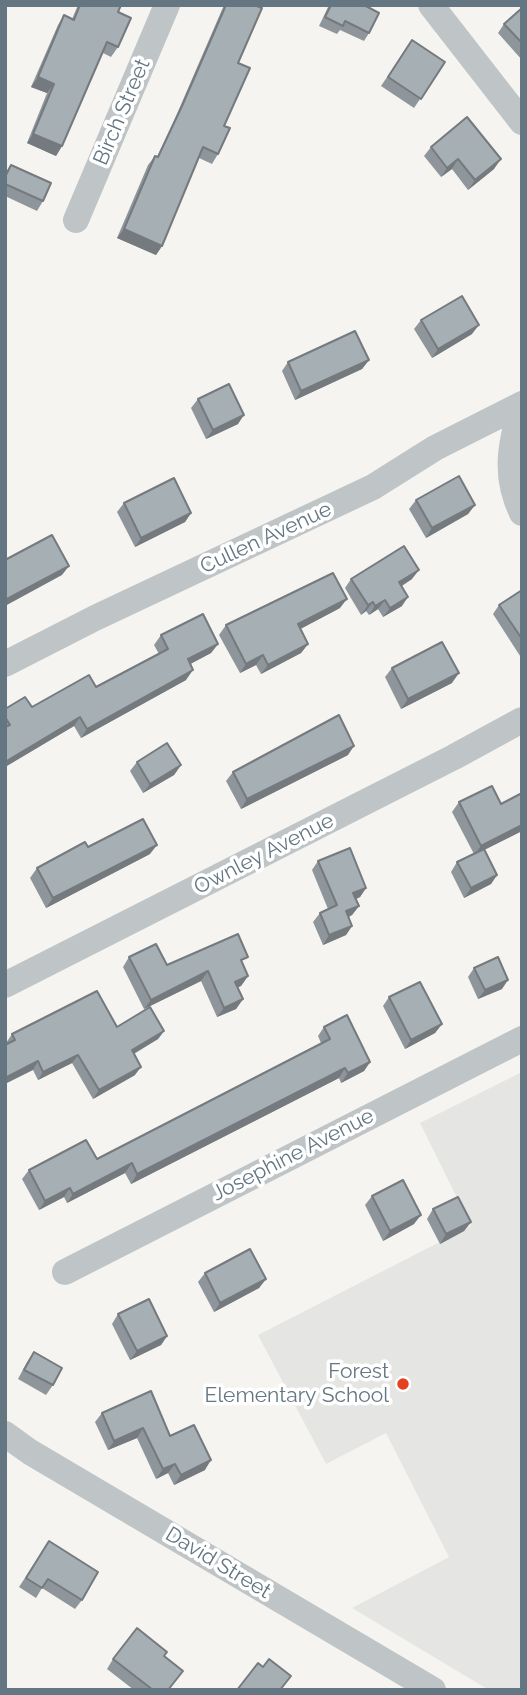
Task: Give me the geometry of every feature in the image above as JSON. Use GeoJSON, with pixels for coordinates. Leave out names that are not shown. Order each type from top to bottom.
{"type":"FeatureCollection","features":[{"type":"Feature","properties":{"kind":"street","name":"Birch Street"},"geometry":{"type":"LineString","coordinates":[[76,220],[167,5]]}},
{"type":"Feature","properties":{"kind":"street"},"geometry":{"type":"LineString","coordinates":[[431,5],[522,122]]}},
{"type":"Feature","properties":{"kind":"street"},"geometry":{"type":"LineString","coordinates":[[522,404],[509,460],[522,513]]}},
{"type":"Feature","properties":{"kind":"street","name":"Cullen Avenue"},"geometry":{"type":"LineString","coordinates":[[5,664],[95,618],[373,487],[435,448],[522,404]]}},
{"type":"Feature","properties":{"kind":"street","name":"Ownley Avenue"},"geometry":{"type":"LineString","coordinates":[[5,985],[442,764],[522,720]]}},
{"type":"Feature","properties":{"kind":"street","name":"Josephine Avenue"},"geometry":{"type":"LineString","coordinates":[[65,1272],[522,1039]]}},
{"type":"Feature","properties":{"kind":"street","name":"David Street"},"geometry":{"type":"LineString","coordinates":[[5,1434],[30,1452],[433,1690]]}},
{"type":"Feature","properties":{"kind":"shaded area","name":"Forest Elementary School"},"geometry":{"type":"Polygon","coordinates":[[[522,1072],[522,1690],[489,1690],[352,1608],[449,1557],[386,1433],[326,1464],[258,1335],[471,1226],[420,1123],[522,1072]]]}},
{"type":"Feature","properties":{"kind":"building"},"geometry":{"type":"Polygon","coordinates":[[[80,5],[121,5],[118,12],[131,18],[118,47],[107,42],[62,146],[33,134],[54,84],[38,77],[64,15],[74,20],[80,5]]]}},
{"type":"Feature","properties":{"kind":"building"},"geometry":{"type":"Polygon","coordinates":[[[226,5],[254,5],[262,8],[238,63],[250,68],[224,126],[230,128],[218,154],[203,147],[162,246],[124,229],[226,5]]]}},
{"type":"Feature","properties":{"kind":"building"},"geometry":{"type":"Polygon","coordinates":[[[331,5],[364,5],[379,13],[369,33],[345,21],[343,26],[325,17],[331,5]]]}},
{"type":"Feature","properties":{"kind":"building"},"geometry":{"type":"Polygon","coordinates":[[[522,8],[522,43],[504,24],[522,8]]]}},
{"type":"Feature","properties":{"kind":"building"},"geometry":{"type":"Polygon","coordinates":[[[412,40],[445,62],[421,99],[388,77],[412,40]]]}},
{"type":"Feature","properties":{"kind":"building"},"geometry":{"type":"Polygon","coordinates":[[[467,117],[501,159],[475,180],[458,159],[447,168],[431,147],[467,117]]]}},
{"type":"Feature","properties":{"kind":"building"},"geometry":{"type":"Polygon","coordinates":[[[11,165],[51,183],[43,201],[5,184],[5,177],[11,165]]]}},
{"type":"Feature","properties":{"kind":"building"},"geometry":{"type":"Polygon","coordinates":[[[462,296],[479,325],[438,349],[421,320],[462,296]]]}},
{"type":"Feature","properties":{"kind":"building"},"geometry":{"type":"Polygon","coordinates":[[[355,331],[369,360],[301,391],[288,362],[355,331]]]}},
{"type":"Feature","properties":{"kind":"building"},"geometry":{"type":"Polygon","coordinates":[[[229,384],[244,415],[213,430],[198,399],[229,384]]]}},
{"type":"Feature","properties":{"kind":"building"},"geometry":{"type":"Polygon","coordinates":[[[459,476],[475,505],[432,528],[416,500],[459,476]]]}},
{"type":"Feature","properties":{"kind":"building"},"geometry":{"type":"Polygon","coordinates":[[[174,478],[191,513],[141,538],[124,503],[174,478]]]}},
{"type":"Feature","properties":{"kind":"building"},"geometry":{"type":"Polygon","coordinates":[[[52,535],[69,566],[5,600],[5,560],[52,535]]]}},
{"type":"Feature","properties":{"kind":"building"},"geometry":{"type":"Polygon","coordinates":[[[404,546],[419,570],[399,582],[408,597],[390,608],[385,600],[375,606],[373,602],[368,605],[351,579],[404,546]]]}},
{"type":"Feature","properties":{"kind":"building"},"geometry":{"type":"Polygon","coordinates":[[[333,573],[347,599],[298,624],[308,644],[268,665],[263,655],[246,664],[226,625],[333,573]]]}},
{"type":"Feature","properties":{"kind":"building"},"geometry":{"type":"Polygon","coordinates":[[[522,590],[522,639],[499,605],[522,590]]]}},
{"type":"Feature","properties":{"kind":"building"},"geometry":{"type":"Polygon","coordinates":[[[203,614],[218,644],[188,659],[193,670],[87,729],[80,717],[5,762],[5,727],[10,725],[5,717],[5,709],[25,697],[32,707],[89,675],[96,687],[168,649],[161,635],[203,614]]]}},
{"type":"Feature","properties":{"kind":"building"},"geometry":{"type":"Polygon","coordinates":[[[442,642],[459,673],[408,699],[392,668],[442,642]]]}},
{"type":"Feature","properties":{"kind":"building"},"geometry":{"type":"Polygon","coordinates":[[[339,715],[354,746],[247,799],[233,772],[339,715]]]}},
{"type":"Feature","properties":{"kind":"building"},"geometry":{"type":"Polygon","coordinates":[[[167,743],[181,765],[150,784],[137,762],[167,743]]]}},
{"type":"Feature","properties":{"kind":"building"},"geometry":{"type":"Polygon","coordinates":[[[492,786],[501,804],[522,793],[522,825],[481,846],[459,802],[492,786]]]}},
{"type":"Feature","properties":{"kind":"building"},"geometry":{"type":"Polygon","coordinates":[[[143,819],[157,845],[53,898],[37,868],[85,842],[88,847],[143,819]]]}},
{"type":"Feature","properties":{"kind":"building"},"geometry":{"type":"Polygon","coordinates":[[[350,848],[366,888],[353,893],[359,906],[346,911],[352,926],[329,935],[320,913],[337,905],[318,861],[350,848]]]}},
{"type":"Feature","properties":{"kind":"building"},"geometry":{"type":"Polygon","coordinates":[[[484,849],[497,875],[471,888],[457,862],[484,849]]]}},
{"type":"Feature","properties":{"kind":"building"},"geometry":{"type":"Polygon","coordinates":[[[238,934],[248,957],[241,960],[248,976],[235,982],[243,999],[224,1008],[208,971],[151,1000],[129,957],[156,944],[167,965],[238,934]]]}},
{"type":"Feature","properties":{"kind":"building"},"geometry":{"type":"Polygon","coordinates":[[[498,957],[508,980],[485,990],[474,968],[498,957]]]}},
{"type":"Feature","properties":{"kind":"building"},"geometry":{"type":"Polygon","coordinates":[[[420,982],[442,1024],[411,1040],[389,997],[420,982]]]}},
{"type":"Feature","properties":{"kind":"building"},"geometry":{"type":"Polygon","coordinates":[[[97,991],[117,1027],[150,1007],[164,1031],[132,1050],[141,1067],[99,1090],[78,1055],[43,1072],[38,1061],[5,1078],[5,1045],[15,1040],[12,1034],[97,991]]]}},
{"type":"Feature","properties":{"kind":"building"},"geometry":{"type":"Polygon","coordinates":[[[347,1015],[370,1062],[348,1073],[345,1068],[137,1174],[132,1163],[73,1194],[70,1188],[45,1201],[29,1170],[86,1140],[97,1159],[330,1039],[324,1027],[347,1015]]]}},
{"type":"Feature","properties":{"kind":"building"},"geometry":{"type":"Polygon","coordinates":[[[403,1180],[421,1215],[390,1231],[372,1196],[403,1180]]]}},
{"type":"Feature","properties":{"kind":"building"},"geometry":{"type":"Polygon","coordinates":[[[458,1197],[471,1222],[446,1234],[433,1209],[458,1197]]]}},
{"type":"Feature","properties":{"kind":"building"},"geometry":{"type":"Polygon","coordinates":[[[250,1249],[266,1279],[220,1303],[205,1273],[250,1249]]]}},
{"type":"Feature","properties":{"kind":"building"},"geometry":{"type":"Polygon","coordinates":[[[149,1299],[167,1336],[137,1351],[118,1314],[149,1299]]]}},
{"type":"Feature","properties":{"kind":"building"},"geometry":{"type":"Polygon","coordinates":[[[34,1352],[62,1368],[53,1385],[24,1370],[34,1352]]]}},
{"type":"Feature","properties":{"kind":"building"},"geometry":{"type":"Polygon","coordinates":[[[151,1391],[170,1436],[194,1425],[211,1460],[181,1475],[175,1464],[163,1469],[143,1428],[114,1441],[102,1413],[151,1391]]]}},
{"type":"Feature","properties":{"kind":"building"},"geometry":{"type":"Polygon","coordinates":[[[49,1541],[98,1572],[82,1600],[48,1579],[42,1588],[26,1578],[49,1541]]]}},
{"type":"Feature","properties":{"kind":"building"},"geometry":{"type":"Polygon","coordinates":[[[137,1628],[167,1652],[164,1656],[183,1671],[168,1690],[153,1690],[113,1659],[137,1628]]]}},
{"type":"Feature","properties":{"kind":"building"},"geometry":{"type":"Polygon","coordinates":[[[269,1659],[291,1676],[280,1690],[237,1690],[258,1663],[263,1667],[269,1659]]]}},
{"type":"Feature","properties":{"kind":"place","name":"Forest Elementary School"},"geometry":{"type":"Point","coordinates":[403,1384]}}]}
